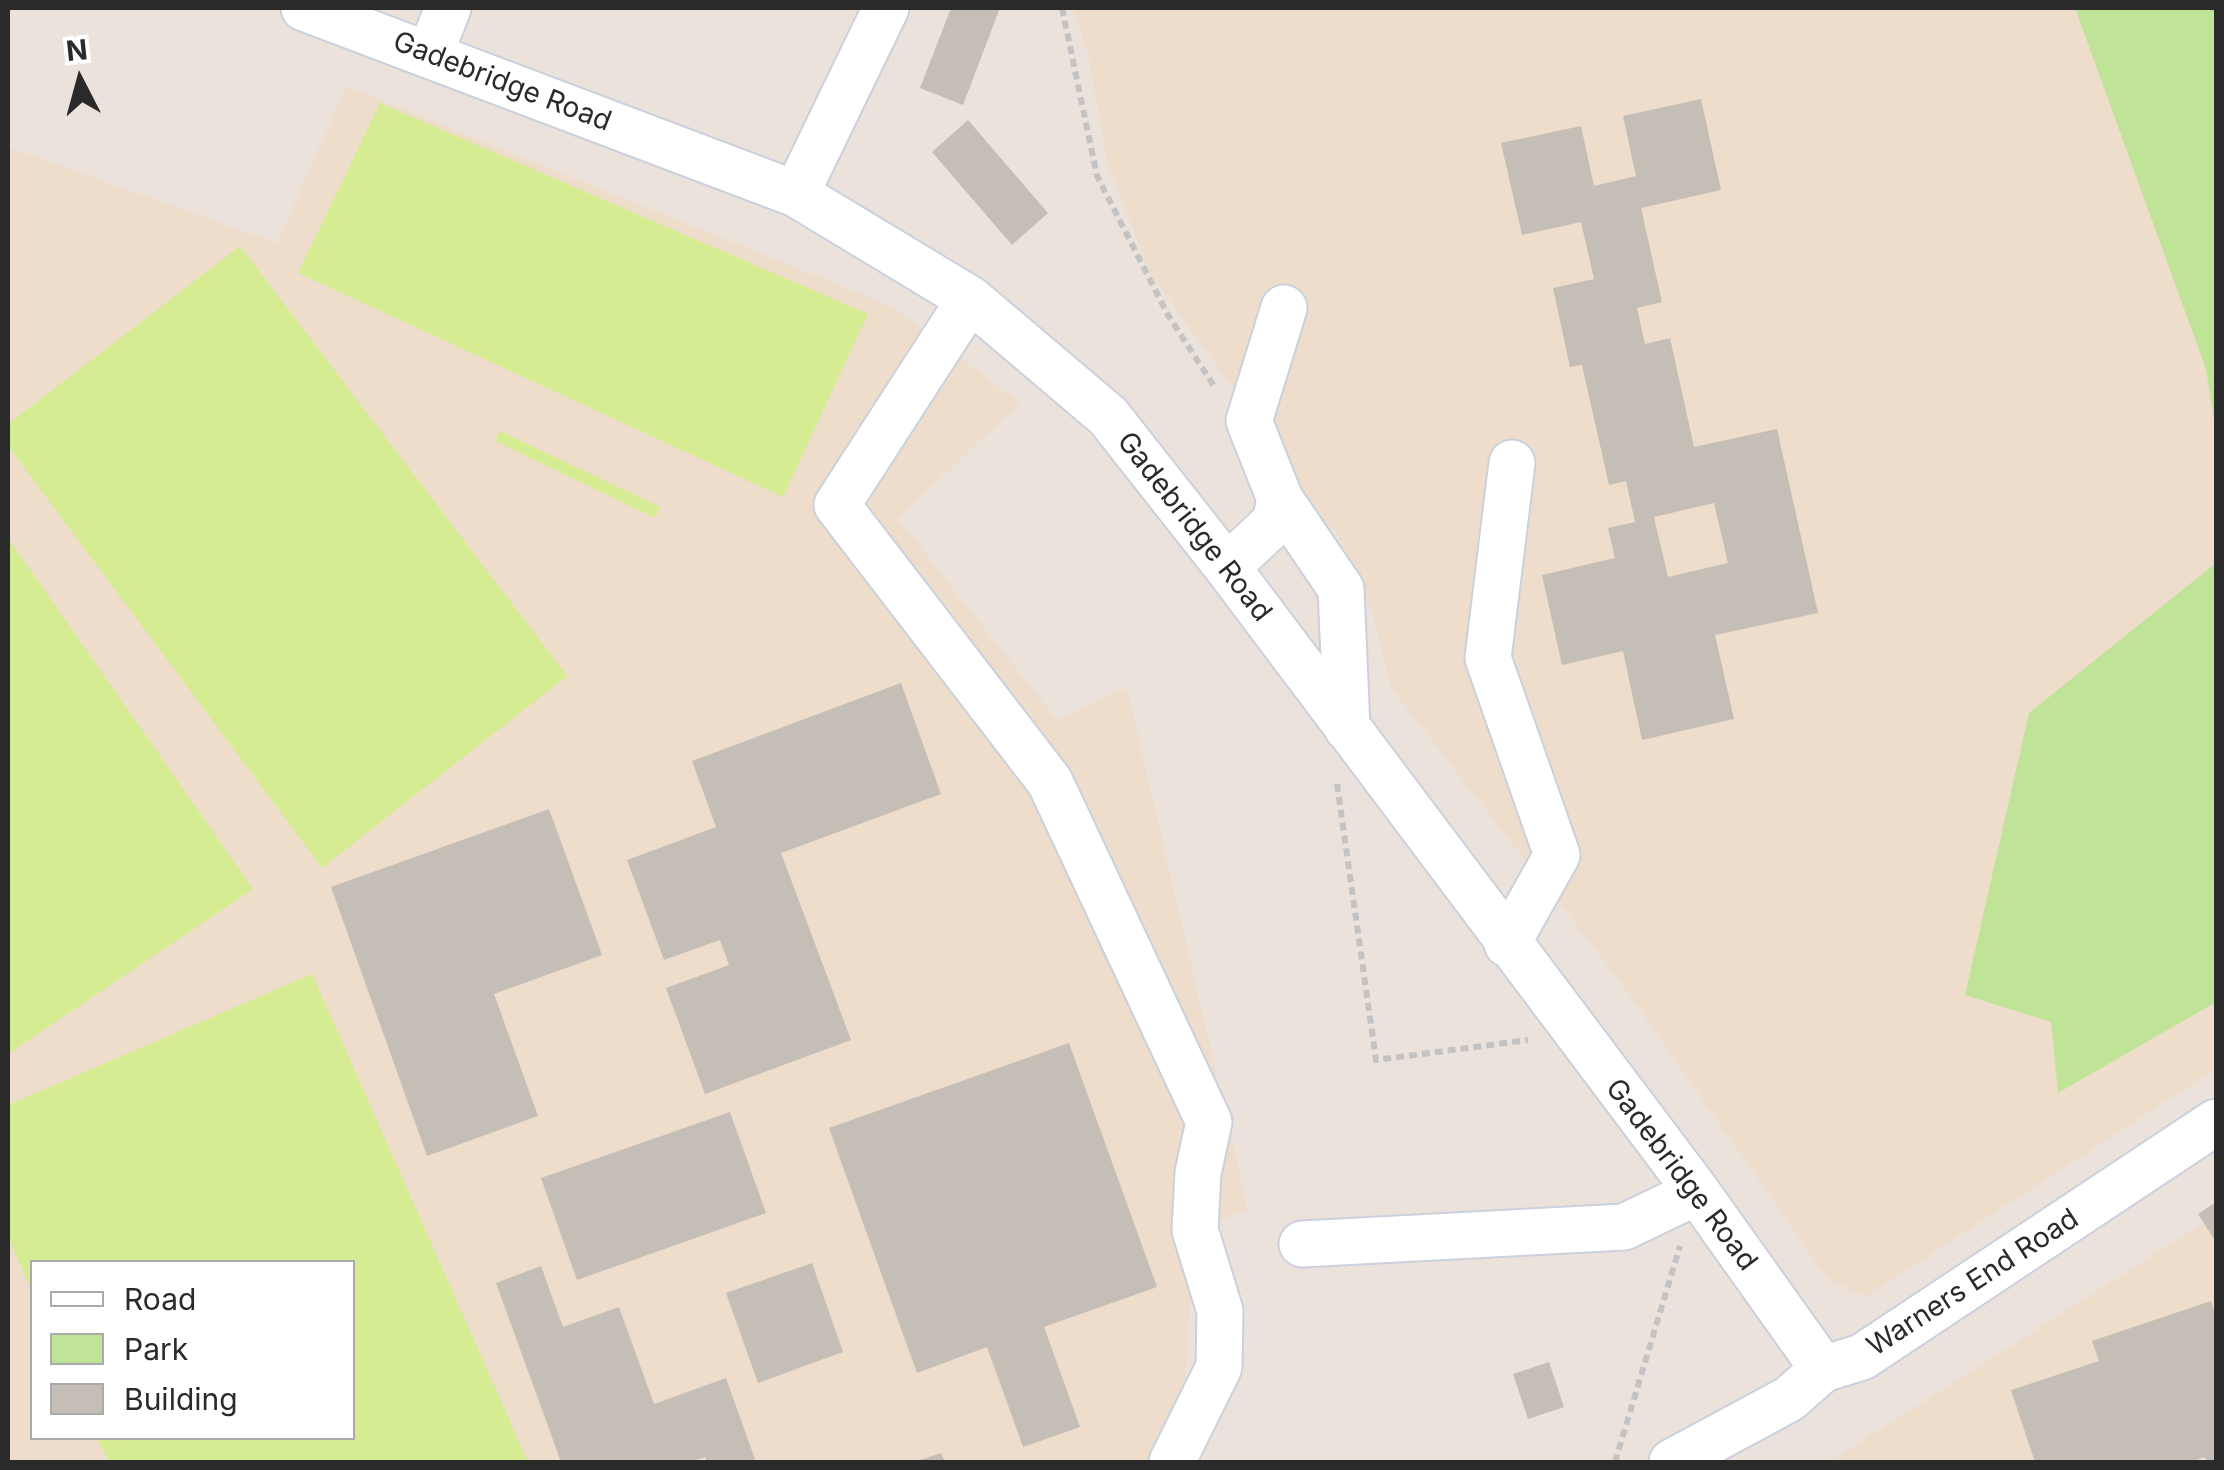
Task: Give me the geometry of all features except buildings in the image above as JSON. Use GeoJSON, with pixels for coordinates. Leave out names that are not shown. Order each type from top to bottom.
{"type":"FeatureCollection","features":[{"type":"Feature","properties":{"kind":"street","name":"Gadebridge Road"},"geometry":{"type":"LineString","coordinates":[[304,8],[796,194],[970,300],[1108,416],[1227,567],[1696,1192],[1823,1369]]}},
{"type":"Feature","properties":{"kind":"street"},"geometry":{"type":"LineString","coordinates":[[430,54],[448,8]]}},
{"type":"Feature","properties":{"kind":"street"},"geometry":{"type":"LineString","coordinates":[[796,194],[886,8]]}},
{"type":"Feature","properties":{"kind":"street"},"geometry":{"type":"LineString","coordinates":[[970,300],[837,505],[1050,782],[1209,1122],[1198,1173],[1195,1230],[1220,1311],[1219,1368],[1172,1462]]}},
{"type":"Feature","properties":{"kind":"street"},"geometry":{"type":"LineString","coordinates":[[1284,308],[1248,421],[1280,499],[1341,589],[1349,731]]}},
{"type":"Feature","properties":{"kind":"street"},"geometry":{"type":"LineString","coordinates":[[1507,944],[1557,855],[1488,658],[1512,462]]}},
{"type":"Feature","properties":{"kind":"street"},"geometry":{"type":"LineString","coordinates":[[1227,567],[1275,522],[1280,499]]}},
{"type":"Feature","properties":{"kind":"street","name":"Warners End Road"},"geometry":{"type":"LineString","coordinates":[[1672,1462],[1788,1399],[1823,1369],[1862,1357],[2216,1122]]}},
{"type":"Feature","properties":{"kind":"street"},"geometry":{"type":"LineString","coordinates":[[1302,1244],[1624,1228],[1696,1192]]}},
{"type":"Feature","properties":{"kind":"path"},"geometry":{"type":"LineString","coordinates":[[1062,8],[1097,176],[1168,316],[1222,398]]}},
{"type":"Feature","properties":{"kind":"path"},"geometry":{"type":"LineString","coordinates":[[1349,731],[1335,771],[1376,1060],[1574,1034]]}},
{"type":"Feature","properties":{"kind":"path"},"geometry":{"type":"LineString","coordinates":[[1615,1462],[1696,1192]]}},
{"type":"Feature","properties":{"kind":"shaded area"},"geometry":{"type":"Polygon","coordinates":[[[1072,8],[2077,8],[2216,374],[2216,1069],[1865,1297],[1827,1278],[1619,980],[1391,688],[1373,613],[1334,528],[1283,493],[1281,433],[1236,392],[1151,275],[1108,166],[1088,54],[1072,8]]]}},
{"type":"Feature","properties":{"kind":"shaded area"},"geometry":{"type":"Polygon","coordinates":[[[346,86],[891,306],[1020,403],[898,519],[1057,720],[1127,688],[1248,1210],[1195,1230],[1184,1402],[1146,1462],[8,1462],[8,147],[277,243],[346,86]]]}},
{"type":"Feature","properties":{"kind":"shaded area"},"geometry":{"type":"Polygon","coordinates":[[[2216,1215],[2216,1462],[1829,1462],[2216,1215]]]}},
{"type":"Feature","properties":{"kind":"green space"},"geometry":{"type":"Polygon","coordinates":[[[2075,8],[2216,8],[2216,431],[2206,369],[2075,8]]]}},
{"type":"Feature","properties":{"kind":"green space"},"geometry":{"type":"Polygon","coordinates":[[[380,103],[868,314],[783,497],[298,273],[380,103]]]}},
{"type":"Feature","properties":{"kind":"green space"},"geometry":{"type":"Polygon","coordinates":[[[240,246],[567,676],[322,868],[8,446],[8,424],[240,246]]]}},
{"type":"Feature","properties":{"kind":"green space"},"geometry":{"type":"Polygon","coordinates":[[[500,431],[660,507],[655,518],[495,441],[500,431]]]}},
{"type":"Feature","properties":{"kind":"green space"},"geometry":{"type":"Polygon","coordinates":[[[8,538],[253,889],[8,1054],[8,538]]]}},
{"type":"Feature","properties":{"kind":"green space"},"geometry":{"type":"Polygon","coordinates":[[[2216,563],[2216,1002],[2058,1093],[2051,1022],[1965,995],[2029,713],[2216,563]]]}},
{"type":"Feature","properties":{"kind":"green space"},"geometry":{"type":"Polygon","coordinates":[[[312,974],[528,1462],[109,1462],[98,1440],[355,1440],[355,1260],[30,1260],[30,1287],[8,1236],[8,1105],[312,974]]]}}]}
